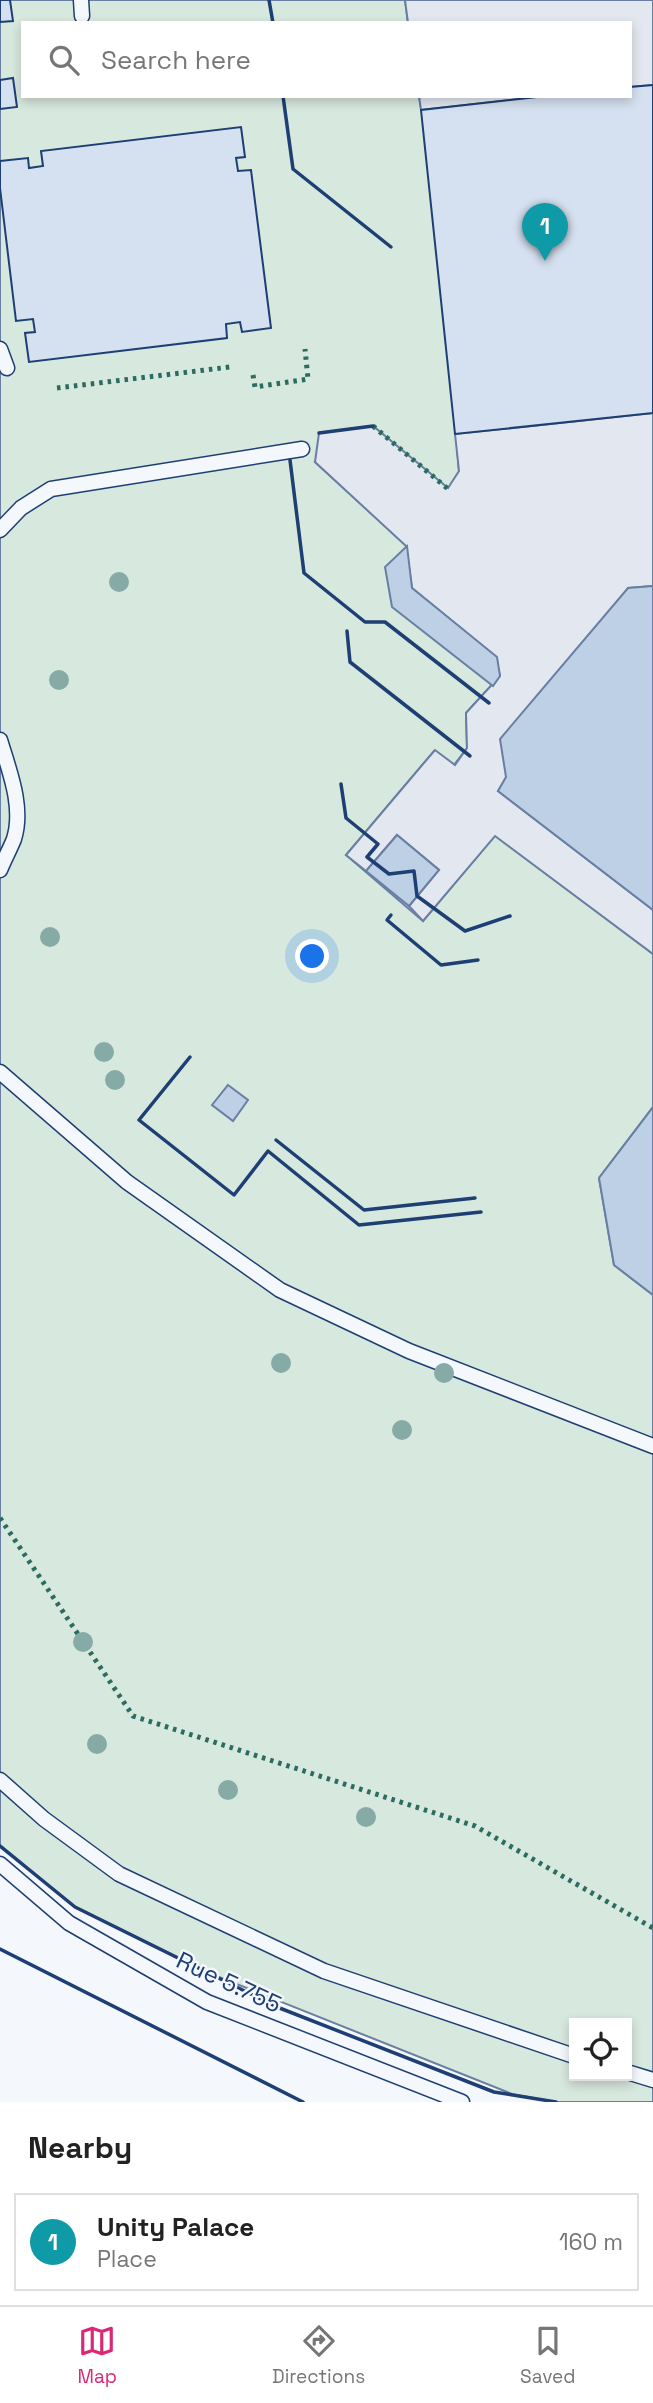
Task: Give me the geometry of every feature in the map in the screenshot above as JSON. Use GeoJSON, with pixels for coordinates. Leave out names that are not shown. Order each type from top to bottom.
{"type":"FeatureCollection","features":[{"type":"Feature","properties":{"kind":"lane"},"geometry":{"type":"LineString","coordinates":[[81,0],[82,16]]}},
{"type":"Feature","properties":{"kind":"lane"},"geometry":{"type":"LineString","coordinates":[[0,349],[7,368]]}},
{"type":"Feature","properties":{"kind":"lane"},"geometry":{"type":"LineString","coordinates":[[0,530],[21,508],[51,489],[302,449]]}},
{"type":"Feature","properties":{"kind":"lane"},"geometry":{"type":"LineString","coordinates":[[0,740],[14,789],[17,812],[15,837],[0,870]]}},
{"type":"Feature","properties":{"kind":"lane"},"geometry":{"type":"LineString","coordinates":[[0,1072],[127,1182],[280,1290],[409,1351],[653,1446]]}},
{"type":"Feature","properties":{"kind":"lane"},"geometry":{"type":"LineString","coordinates":[[0,1780],[44,1819],[119,1874],[324,1971],[569,2054]]}},
{"type":"Feature","properties":{"kind":"lane","name":"Rue 5.755"},"geometry":{"type":"LineString","coordinates":[[0,1864],[69,1923],[207,2002],[462,2102]]}},
{"type":"Feature","properties":{"kind":"lane"},"geometry":{"type":"LineString","coordinates":[[632,2074],[653,2080]]}},
{"type":"Feature","properties":{"kind":"shaded area"},"geometry":{"type":"Polygon","coordinates":[[[0,0],[405,0],[408,21],[21,21],[21,98],[419,98],[421,109],[527,98],[632,98],[632,87],[653,85],[653,413],[456,434],[459,472],[448,489],[373,426],[315,462],[407,546],[500,676],[466,713],[467,748],[454,765],[434,751],[346,855],[423,921],[495,835],[653,954],[653,1107],[599,1178],[614,1265],[653,1295],[653,2102],[556,2102],[512,2094],[214,1975],[75,1907],[0,1845],[0,0]]]}},
{"type":"Feature","properties":{"kind":"shaded area"},"geometry":{"type":"Polygon","coordinates":[[[405,0],[653,0],[653,85],[632,87],[632,21],[408,21],[405,0]]]}},
{"type":"Feature","properties":{"kind":"shaded area"},"geometry":{"type":"Polygon","coordinates":[[[419,98],[528,98],[421,110],[419,98]]]}},
{"type":"Feature","properties":{"kind":"shaded area"},"geometry":{"type":"Polygon","coordinates":[[[653,413],[653,586],[628,588],[498,791],[653,910],[653,954],[495,836],[423,921],[409,906],[439,870],[397,835],[366,871],[346,855],[435,750],[455,765],[467,748],[466,713],[500,676],[496,657],[412,588],[406,546],[315,462],[319,433],[373,426],[448,488],[459,471],[455,434],[653,413]]]}},
{"type":"Feature","properties":{"kind":"water"},"geometry":{"type":"Polygon","coordinates":[[[407,546],[412,588],[497,657],[500,676],[493,686],[392,607],[385,567],[407,546]]]}},
{"type":"Feature","properties":{"kind":"water"},"geometry":{"type":"Polygon","coordinates":[[[653,586],[653,910],[498,791],[506,777],[500,739],[628,588],[653,586]]]}},
{"type":"Feature","properties":{"kind":"water"},"geometry":{"type":"Polygon","coordinates":[[[397,835],[439,870],[409,906],[366,871],[397,835]]]}},
{"type":"Feature","properties":{"kind":"water"},"geometry":{"type":"Polygon","coordinates":[[[228,1085],[248,1100],[233,1121],[212,1105],[228,1085]]]}},
{"type":"Feature","properties":{"kind":"water"},"geometry":{"type":"Polygon","coordinates":[[[653,1107],[653,1295],[614,1265],[599,1178],[653,1107]]]}},
{"type":"Feature","properties":{"kind":"building"},"geometry":{"type":"Polygon","coordinates":[[[0,0],[10,0],[13,21],[0,22],[0,0]]]}},
{"type":"Feature","properties":{"kind":"building"},"geometry":{"type":"Polygon","coordinates":[[[13,78],[17,107],[0,109],[0,80],[13,78]]]}},
{"type":"Feature","properties":{"kind":"building"},"geometry":{"type":"Polygon","coordinates":[[[653,85],[653,413],[455,434],[421,110],[528,98],[632,98],[632,87],[653,85]]]}},
{"type":"Feature","properties":{"kind":"building"},"geometry":{"type":"Polygon","coordinates":[[[241,127],[245,157],[236,158],[238,171],[251,170],[271,328],[242,332],[240,322],[226,324],[227,338],[29,362],[25,333],[35,332],[33,319],[16,321],[0,188],[0,161],[28,158],[29,168],[43,166],[41,151],[241,127]]]}},
{"type":"Feature","properties":{"kind":"hedge"},"geometry":{"type":"LineString","coordinates":[[253,375],[255,387],[308,379],[305,349]]}},
{"type":"Feature","properties":{"kind":"hedge"},"geometry":{"type":"LineString","coordinates":[[57,388],[230,367]]}},
{"type":"Feature","properties":{"kind":"hedge"},"geometry":{"type":"LineString","coordinates":[[373,426],[448,489]]}},
{"type":"Feature","properties":{"kind":"hedge"},"geometry":{"type":"LineString","coordinates":[[0,1518],[133,1716],[475,1826],[653,1928]]}},
{"type":"Feature","properties":{"kind":"wall"},"geometry":{"type":"LineString","coordinates":[[269,0],[273,21]]}},
{"type":"Feature","properties":{"kind":"wall"},"geometry":{"type":"LineString","coordinates":[[283,98],[293,169],[391,247]]}},
{"type":"Feature","properties":{"kind":"wall"},"geometry":{"type":"LineString","coordinates":[[319,433],[373,426]]}},
{"type":"Feature","properties":{"kind":"wall"},"geometry":{"type":"LineString","coordinates":[[290,460],[304,573],[365,622],[385,622],[489,703]]}},
{"type":"Feature","properties":{"kind":"wall"},"geometry":{"type":"LineString","coordinates":[[347,631],[350,662],[470,756]]}},
{"type":"Feature","properties":{"kind":"wall"},"geometry":{"type":"LineString","coordinates":[[341,784],[346,818],[378,844],[367,857],[389,874],[414,871],[417,896],[465,931],[510,916]]}},
{"type":"Feature","properties":{"kind":"wall"},"geometry":{"type":"LineString","coordinates":[[391,915],[387,920],[441,965],[478,960]]}},
{"type":"Feature","properties":{"kind":"wall"},"geometry":{"type":"LineString","coordinates":[[190,1057],[139,1120],[234,1195],[268,1151],[359,1225],[481,1212]]}},
{"type":"Feature","properties":{"kind":"wall"},"geometry":{"type":"LineString","coordinates":[[276,1140],[364,1210],[475,1198]]}},
{"type":"Feature","properties":{"kind":"wall"},"geometry":{"type":"LineString","coordinates":[[0,1846],[75,1907],[277,2007],[494,2092],[556,2102]]}},
{"type":"Feature","properties":{"kind":"wall"},"geometry":{"type":"LineString","coordinates":[[0,1949],[303,2102]]}},
{"type":"Feature","properties":{"kind":"place","name":"Unity Palace"},"geometry":{"type":"Point","coordinates":[545,261]}}]}
